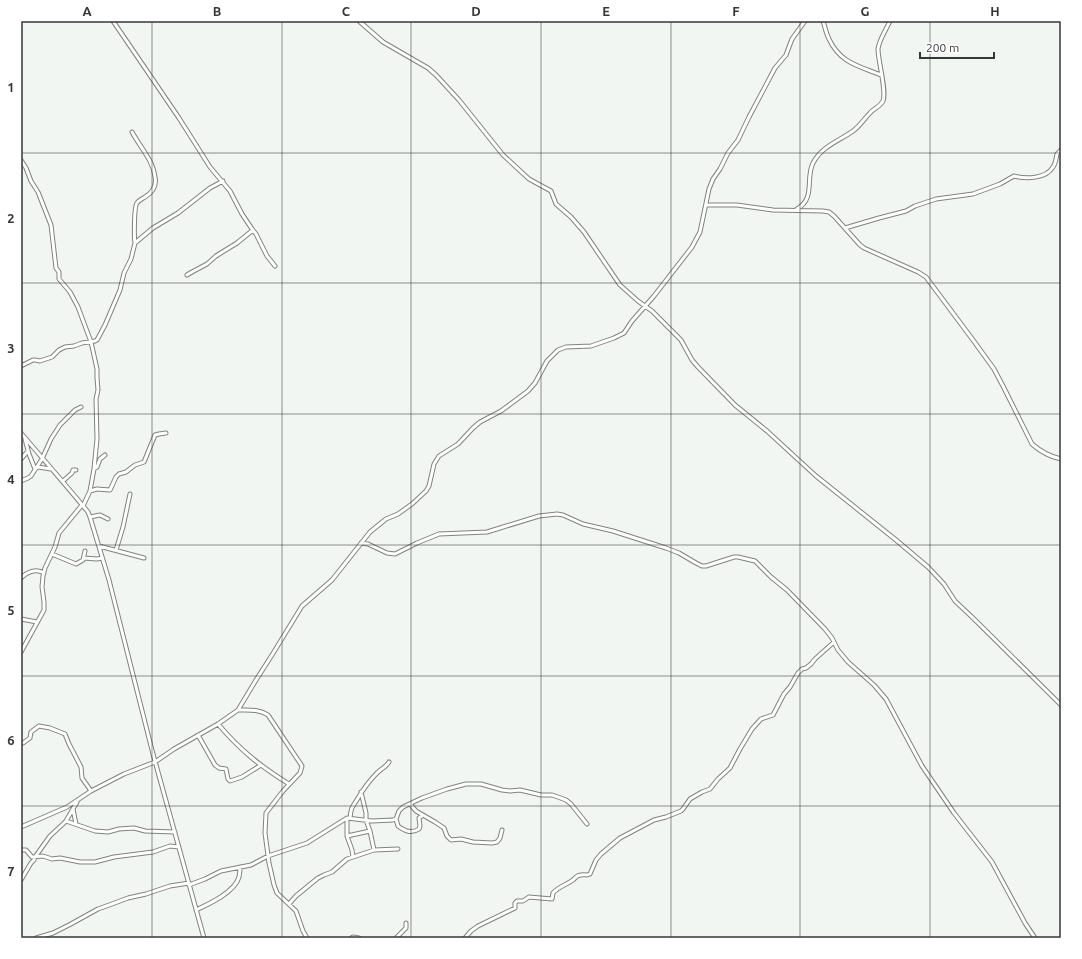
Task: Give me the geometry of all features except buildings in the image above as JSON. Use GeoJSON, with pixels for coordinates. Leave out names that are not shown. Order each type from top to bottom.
{"type":"FeatureCollection","features":[{"type":"Feature","properties":{"kind":"street"},"geometry":{"type":"LineString","coordinates":[[113,21],[179,118],[210,167],[233,195],[242,214],[256,234],[267,256],[275,266]]}},
{"type":"Feature","properties":{"kind":"street"},"geometry":{"type":"LineString","coordinates":[[359,21],[382,41],[428,68],[436,75],[460,100],[503,155],[529,179],[551,191],[556,204],[571,217],[584,232],[620,285],[681,340],[698,367],[735,405],[761,426],[816,476],[934,572],[947,588],[953,599],[1061,705]]}},
{"type":"Feature","properties":{"kind":"street"},"geometry":{"type":"LineString","coordinates":[[21,827],[77,802],[124,774],[155,762],[174,749],[218,724],[238,710],[302,606],[332,580],[370,532],[381,523],[412,504],[426,491],[429,486],[434,464],[439,456],[458,444],[480,422],[501,411],[530,389],[535,383],[544,364],[554,353],[564,347],[591,346],[619,336],[624,332],[692,248],[700,232],[709,189],[713,180],[720,170],[728,153],[738,140],[776,68],[786,55],[792,39],[805,21]]}},
{"type":"Feature","properties":{"kind":"street"},"geometry":{"type":"LineString","coordinates":[[823,21],[830,41],[843,58],[852,64],[881,75]]}},
{"type":"Feature","properties":{"kind":"street"},"geometry":{"type":"LineString","coordinates":[[795,210],[802,206],[808,198],[811,168],[818,156],[833,143],[852,132],[869,114],[881,105],[884,97],[878,47],[890,21]]}},
{"type":"Feature","properties":{"kind":"street"},"geometry":{"type":"LineString","coordinates":[[21,366],[35,360],[40,361],[52,357],[59,350],[65,347],[97,340],[105,325],[121,285],[124,273],[131,259],[135,243],[134,212],[136,205],[138,201],[150,193],[156,183],[152,165],[132,132]]}},
{"type":"Feature","properties":{"kind":"street"},"geometry":{"type":"LineString","coordinates":[[845,228],[906,211],[915,206],[936,200],[973,194],[1000,184],[1014,176],[1020,178],[1040,176],[1054,166],[1057,154],[1061,150]]}},
{"type":"Feature","properties":{"kind":"street"},"geometry":{"type":"LineString","coordinates":[[21,160],[38,192],[51,225],[56,268],[59,272],[59,279],[70,292],[78,307],[91,342],[97,364],[98,390],[96,400],[94,469],[90,491],[83,506],[59,533],[56,546],[44,573],[42,587],[44,610],[21,652]]}},
{"type":"Feature","properties":{"kind":"street"},"geometry":{"type":"LineString","coordinates":[[135,243],[153,228],[178,213],[210,188],[222,181]]}},
{"type":"Feature","properties":{"kind":"street"},"geometry":{"type":"LineString","coordinates":[[706,205],[737,205],[773,210],[812,210],[829,212],[864,248],[926,277],[994,369],[1031,442],[1034,446],[1052,457],[1061,459]]}},
{"type":"Feature","properties":{"kind":"street"},"geometry":{"type":"LineString","coordinates":[[187,275],[239,242],[253,230]]}},
{"type":"Feature","properties":{"kind":"street"},"geometry":{"type":"LineString","coordinates":[[21,480],[30,477],[42,459],[51,439],[60,425],[81,406]]}},
{"type":"Feature","properties":{"kind":"street"},"geometry":{"type":"LineString","coordinates":[[21,433],[42,459],[63,481],[90,517],[99,546],[155,762],[204,938]]}},
{"type":"Feature","properties":{"kind":"street"},"geometry":{"type":"LineString","coordinates":[[90,491],[98,489],[110,490],[119,474],[126,472],[135,465],[144,462],[156,435],[166,433]]}},
{"type":"Feature","properties":{"kind":"street"},"geometry":{"type":"LineString","coordinates":[[24,437],[35,469]]}},
{"type":"Feature","properties":{"kind":"street"},"geometry":{"type":"LineString","coordinates":[[21,459],[28,451]]}},
{"type":"Feature","properties":{"kind":"street"},"geometry":{"type":"LineString","coordinates":[[94,469],[100,459],[105,455]]}},
{"type":"Feature","properties":{"kind":"street"},"geometry":{"type":"LineString","coordinates":[[35,469],[38,467],[52,470]]}},
{"type":"Feature","properties":{"kind":"street"},"geometry":{"type":"LineString","coordinates":[[63,481],[72,473],[73,470],[76,470]]}},
{"type":"Feature","properties":{"kind":"street"},"geometry":{"type":"LineString","coordinates":[[116,550],[123,527],[130,494]]}},
{"type":"Feature","properties":{"kind":"street"},"geometry":{"type":"LineString","coordinates":[[361,543],[368,544],[387,553],[395,554],[417,542],[439,534],[487,532],[513,523],[550,514],[561,515],[583,524],[666,548],[679,553],[702,566],[736,556],[755,561],[815,617],[826,629],[838,650],[848,662],[874,685],[886,699],[922,766],[957,817],[990,858],[1025,923],[1035,938]]}},
{"type":"Feature","properties":{"kind":"street"},"geometry":{"type":"LineString","coordinates":[[90,517],[100,515],[108,519]]}},
{"type":"Feature","properties":{"kind":"street"},"geometry":{"type":"LineString","coordinates":[[99,546],[144,558]]}},
{"type":"Feature","properties":{"kind":"street"},"geometry":{"type":"LineString","coordinates":[[52,554],[75,564],[79,563],[84,558],[85,551]]}},
{"type":"Feature","properties":{"kind":"street"},"geometry":{"type":"LineString","coordinates":[[84,558],[102,558]]}},
{"type":"Feature","properties":{"kind":"street"},"geometry":{"type":"LineString","coordinates":[[21,578],[30,571],[40,570],[44,573]]}},
{"type":"Feature","properties":{"kind":"street"},"geometry":{"type":"LineString","coordinates":[[21,619],[37,622]]}},
{"type":"Feature","properties":{"kind":"street"},"geometry":{"type":"LineString","coordinates":[[465,938],[478,926],[515,908],[516,901],[523,901],[529,898],[552,899],[555,891],[579,876],[590,874],[596,860],[601,854],[620,838],[654,820],[666,817],[682,810],[690,799],[710,789],[730,768],[752,729],[761,719],[773,715],[784,694],[798,673],[811,664],[834,642]]}},
{"type":"Feature","properties":{"kind":"street"},"geometry":{"type":"LineString","coordinates":[[238,710],[264,712],[271,718],[302,766],[300,773],[271,805],[266,813],[266,833],[268,856],[275,889],[277,893],[297,913],[307,938]]}},
{"type":"Feature","properties":{"kind":"street"},"geometry":{"type":"LineString","coordinates":[[218,724],[242,749],[261,765],[289,784]]}},
{"type":"Feature","properties":{"kind":"street"},"geometry":{"type":"LineString","coordinates":[[23,743],[30,738],[31,732],[39,726],[50,728],[65,734],[81,768],[82,778],[92,792]]}},
{"type":"Feature","properties":{"kind":"street"},"geometry":{"type":"LineString","coordinates":[[198,735],[215,765],[219,768],[226,769],[228,779],[230,781],[261,765]]}},
{"type":"Feature","properties":{"kind":"street"},"geometry":{"type":"LineString","coordinates":[[353,857],[347,836],[348,818],[352,808],[368,782],[389,762]]}},
{"type":"Feature","properties":{"kind":"street"},"geometry":{"type":"LineString","coordinates":[[423,815],[419,818],[419,829],[412,832],[398,826],[396,819],[400,809],[405,806],[447,789],[469,784],[483,784],[502,790],[520,790],[541,796],[552,795],[566,800],[587,824]]}},
{"type":"Feature","properties":{"kind":"street"},"geometry":{"type":"LineString","coordinates":[[361,792],[366,813],[366,820],[374,850]]}},
{"type":"Feature","properties":{"kind":"street"},"geometry":{"type":"LineString","coordinates":[[21,880],[50,836],[66,821],[77,802]]}},
{"type":"Feature","properties":{"kind":"street"},"geometry":{"type":"LineString","coordinates":[[410,804],[416,811],[444,828],[447,836],[451,840],[459,839],[473,842],[492,843],[497,842],[500,838],[502,830]]}},
{"type":"Feature","properties":{"kind":"street"},"geometry":{"type":"LineString","coordinates":[[73,809],[76,824]]}},
{"type":"Feature","properties":{"kind":"street"},"geometry":{"type":"LineString","coordinates":[[36,938],[69,925],[98,909],[128,898],[170,886],[189,884],[221,871],[254,864],[268,856],[312,841],[348,818],[385,821],[396,819]]}},
{"type":"Feature","properties":{"kind":"street"},"geometry":{"type":"LineString","coordinates":[[66,821],[102,832],[134,828],[145,831],[175,832]]}},
{"type":"Feature","properties":{"kind":"street"},"geometry":{"type":"LineString","coordinates":[[347,836],[370,831]]}},
{"type":"Feature","properties":{"kind":"street"},"geometry":{"type":"LineString","coordinates":[[21,850],[26,850],[31,857],[43,856],[52,859],[60,858],[80,862],[95,862],[152,852],[170,846],[179,848]]}},
{"type":"Feature","properties":{"kind":"street"},"geometry":{"type":"LineString","coordinates":[[289,904],[296,896],[318,878],[332,872],[346,860],[374,850],[398,849]]}},
{"type":"Feature","properties":{"kind":"street"},"geometry":{"type":"LineString","coordinates":[[196,910],[220,898],[232,888],[239,879],[240,867]]}},
{"type":"Feature","properties":{"kind":"street"},"geometry":{"type":"LineString","coordinates":[[396,938],[405,930],[406,923]]}},
{"type":"Feature","properties":{"kind":"street"},"geometry":{"type":"LineString","coordinates":[[351,938],[358,938]]}}]}
